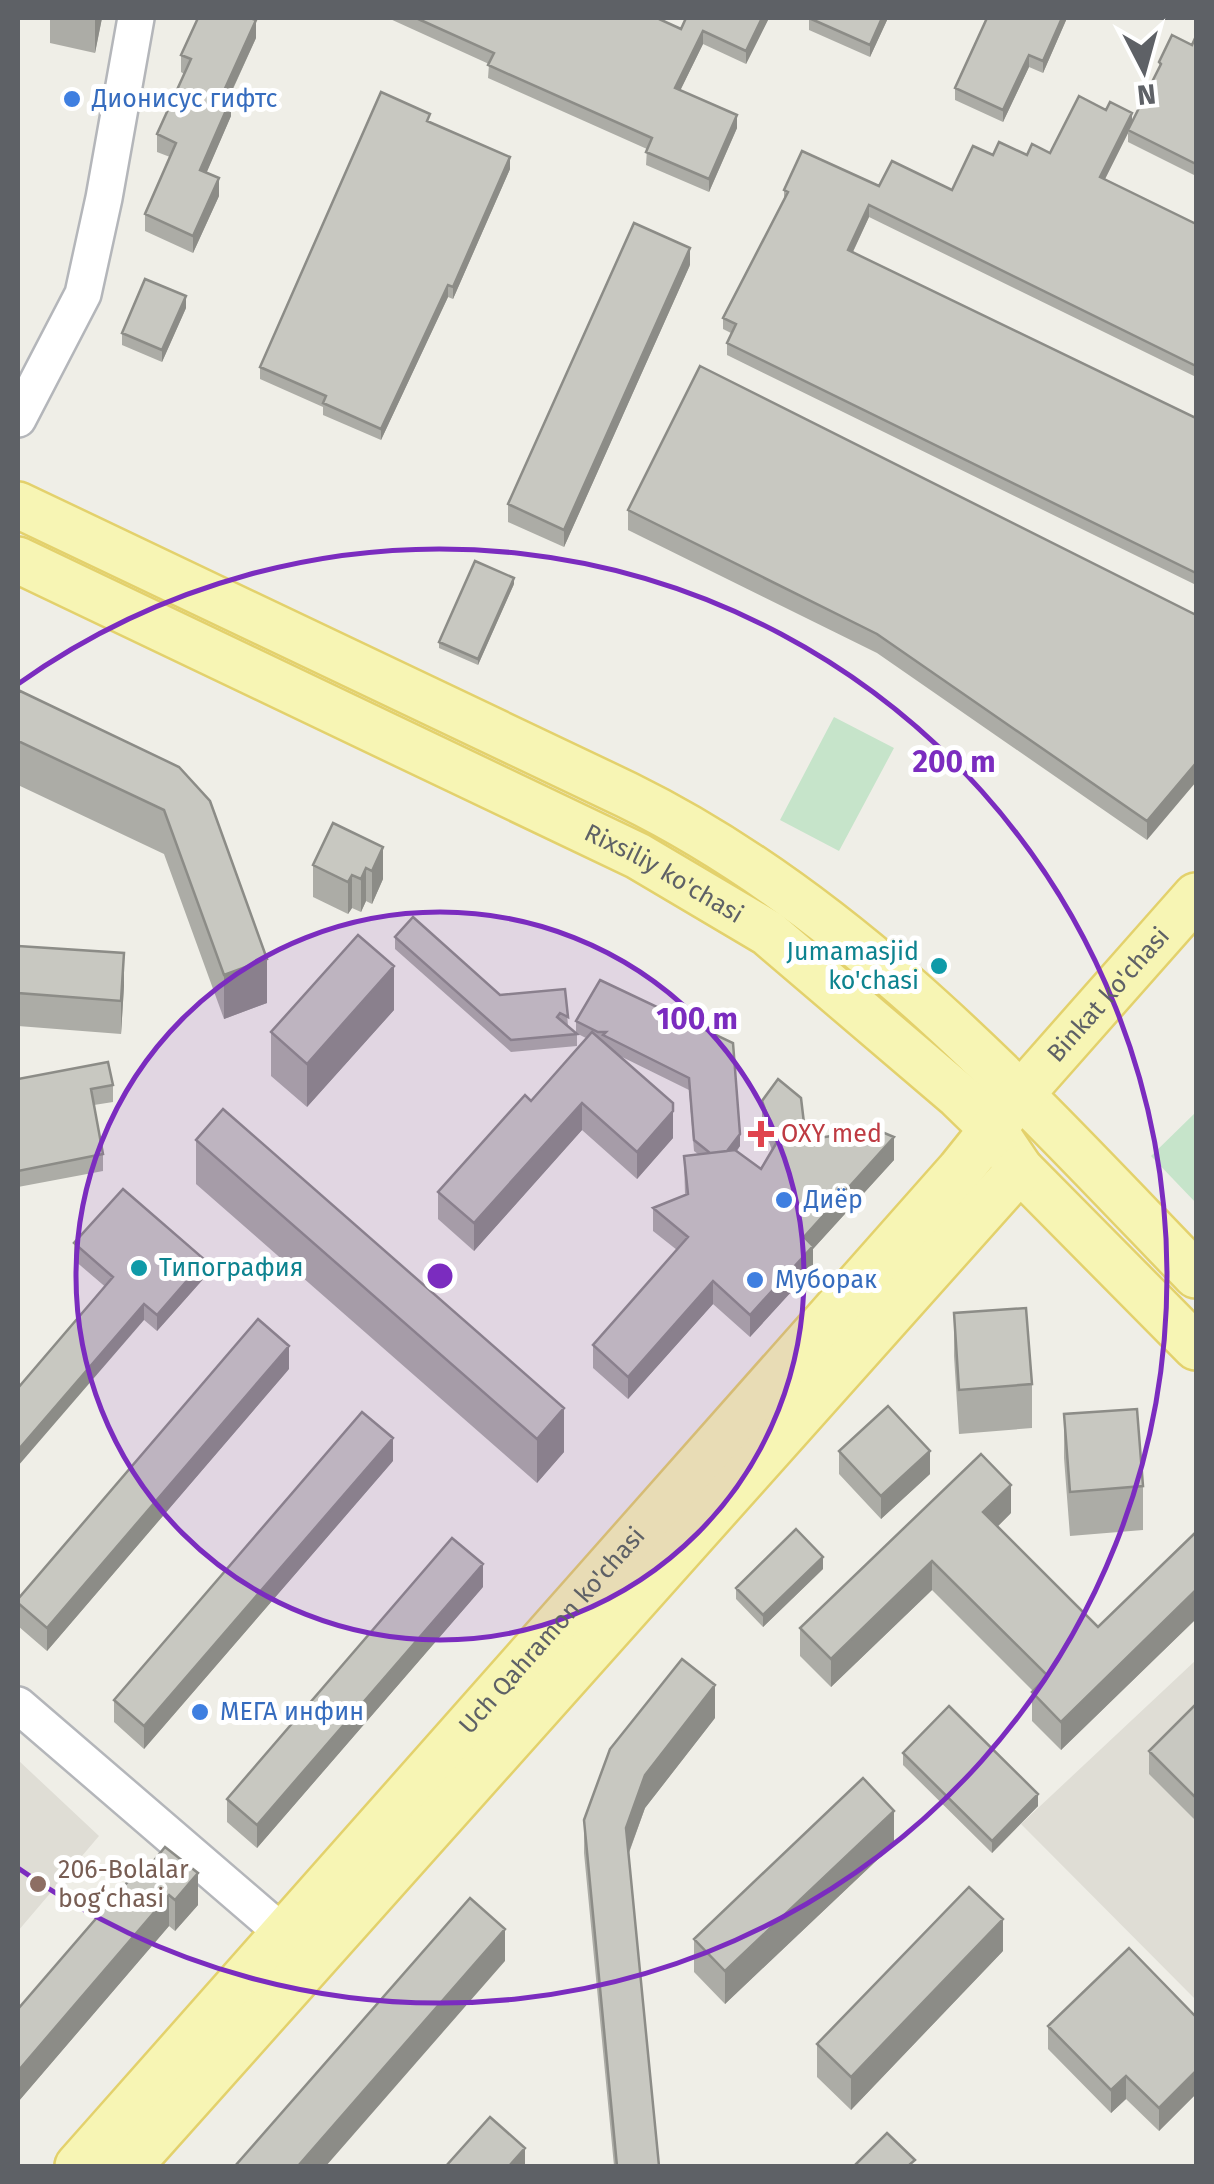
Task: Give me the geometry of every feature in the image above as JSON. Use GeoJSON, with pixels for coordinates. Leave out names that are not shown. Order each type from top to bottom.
{"type":"FeatureCollection","features":[{"type":"Feature","properties":{"kind":"main road","name":"Rixsiliy ko'chasi"},"geometry":{"type":"LineString","coordinates":[[18,505],[667,814],[745,862],[914,993],[1021,1094],[1196,1275]]}},
{"type":"Feature","properties":{"kind":"main road","name":"Rixsiliy ko'chasi"},"geometry":{"type":"LineString","coordinates":[[18,560],[606,840],[768,932],[870,1017],[993,1130],[1020,1169],[1196,1347]]}},
{"type":"Feature","properties":{"kind":"main road"},"geometry":{"type":"LineString","coordinates":[[606,840],[622,838],[632,828],[636,811],[627,795]]}},
{"type":"Feature","properties":{"kind":"main road","name":"Binkat ko'chasi"},"geometry":{"type":"LineString","coordinates":[[1021,1094],[1196,896]]}},
{"type":"Feature","properties":{"kind":"main road"},"geometry":{"type":"LineString","coordinates":[[1020,1169],[1021,1094]]}},
{"type":"Feature","properties":{"kind":"main road","name":"Uch Qahramon ko'chasi"},"geometry":{"type":"LineString","coordinates":[[129,2166],[1021,1094]]}},
{"type":"Feature","properties":{"kind":"main road","name":"Uch Qahramon ko'chasi"},"geometry":{"type":"LineString","coordinates":[[78,2166],[284,1934],[515,1703],[1020,1169]]}},
{"type":"Feature","properties":{"kind":"street"},"geometry":{"type":"LineString","coordinates":[[18,418],[83,294],[136,18]]}},
{"type":"Feature","properties":{"kind":"street"},"geometry":{"type":"LineString","coordinates":[[18,1705],[284,1934]]}},
{"type":"Feature","properties":{"kind":"shaded area"},"geometry":{"type":"Polygon","coordinates":[[[1196,1660],[1196,2000],[1021,1824],[1196,1660]]]}},
{"type":"Feature","properties":{"kind":"shaded area","name":"206-Bolalar bogʻchasi"},"geometry":{"type":"Polygon","coordinates":[[[18,1760],[99,1836],[18,1931],[18,1760]]]}},
{"type":"Feature","properties":{"kind":"green space"},"geometry":{"type":"Polygon","coordinates":[[[834,717],[894,748],[839,851],[780,820],[834,717]]]}},
{"type":"Feature","properties":{"kind":"green space"},"geometry":{"type":"Polygon","coordinates":[[[1196,1112],[1196,1203],[1151,1156],[1196,1112]]]}},
{"type":"Feature","properties":{"kind":"building"},"geometry":{"type":"Polygon","coordinates":[[[198,18],[256,20],[222,95],[231,99],[200,170],[219,178],[193,236],[145,214],[176,143],[157,134],[191,59],[181,55],[198,18]]]}},
{"type":"Feature","properties":{"kind":"building"},"geometry":{"type":"Polygon","coordinates":[[[416,18],[657,18],[681,29],[686,18],[762,18],[746,51],[703,31],[675,88],[737,115],[709,179],[646,152],[652,138],[488,65],[494,53],[416,18]]]}},
{"type":"Feature","properties":{"kind":"building"},"geometry":{"type":"Polygon","coordinates":[[[809,18],[882,18],[870,45],[809,18]]]}},
{"type":"Feature","properties":{"kind":"building"},"geometry":{"type":"Polygon","coordinates":[[[987,18],[1062,18],[1043,61],[1029,55],[1003,110],[955,88],[987,18]]]}},
{"type":"Feature","properties":{"kind":"building"},"geometry":{"type":"Polygon","coordinates":[[[1172,35],[1192,45],[1196,36],[1196,164],[1128,130],[1172,35]]]}},
{"type":"Feature","properties":{"kind":"building"},"geometry":{"type":"Polygon","coordinates":[[[381,92],[430,114],[427,121],[510,157],[453,287],[448,285],[381,429],[323,403],[326,396],[260,367],[381,92]]]}},
{"type":"Feature","properties":{"kind":"building"},"geometry":{"type":"Polygon","coordinates":[[[1079,96],[1106,110],[1110,102],[1132,113],[1100,177],[1196,224],[1196,366],[869,205],[848,250],[1196,418],[1196,573],[727,343],[736,324],[723,318],[788,192],[784,190],[802,151],[879,186],[892,161],[952,190],[973,146],[993,155],[999,142],[1027,155],[1032,144],[1050,153],[1079,96]]]}},
{"type":"Feature","properties":{"kind":"building"},"geometry":{"type":"Polygon","coordinates":[[[634,223],[690,248],[564,530],[508,504],[634,223]]]}},
{"type":"Feature","properties":{"kind":"building"},"geometry":{"type":"Polygon","coordinates":[[[145,279],[186,296],[162,350],[122,333],[145,279]]]}},
{"type":"Feature","properties":{"kind":"building"},"geometry":{"type":"Polygon","coordinates":[[[700,366],[1196,615],[1196,763],[1147,821],[877,634],[628,510],[700,366]]]}},
{"type":"Feature","properties":{"kind":"building"},"geometry":{"type":"Polygon","coordinates":[[[475,561],[514,578],[478,659],[439,642],[475,561]]]}},
{"type":"Feature","properties":{"kind":"building"},"geometry":{"type":"Polygon","coordinates":[[[18,690],[179,767],[210,801],[267,959],[224,975],[164,810],[18,741],[18,690]]]}},
{"type":"Feature","properties":{"kind":"building"},"geometry":{"type":"Polygon","coordinates":[[[333,823],[383,847],[372,871],[366,868],[361,879],[352,875],[348,882],[313,865],[333,823]]]}},
{"type":"Feature","properties":{"kind":"building"},"geometry":{"type":"Polygon","coordinates":[[[413,917],[500,995],[565,989],[568,1017],[560,1013],[557,1017],[577,1034],[511,1040],[395,937],[413,917]]]}},
{"type":"Feature","properties":{"kind":"building"},"geometry":{"type":"Polygon","coordinates":[[[358,935],[394,966],[307,1064],[271,1032],[358,935]]]}},
{"type":"Feature","properties":{"kind":"building"},"geometry":{"type":"Polygon","coordinates":[[[18,946],[124,953],[121,1001],[18,993],[18,946]]]}},
{"type":"Feature","properties":{"kind":"building"},"geometry":{"type":"Polygon","coordinates":[[[600,980],[733,1043],[740,1134],[727,1151],[710,1153],[694,1140],[689,1078],[603,1035],[606,1032],[576,1021],[600,980]]]}},
{"type":"Feature","properties":{"kind":"building"},"geometry":{"type":"Polygon","coordinates":[[[592,1032],[673,1103],[673,1111],[637,1152],[582,1103],[474,1223],[438,1192],[525,1095],[531,1101],[592,1032]]]}},
{"type":"Feature","properties":{"kind":"building"},"geometry":{"type":"Polygon","coordinates":[[[108,1062],[113,1085],[91,1089],[103,1154],[18,1171],[18,1079],[108,1062]]]}},
{"type":"Feature","properties":{"kind":"building"},"geometry":{"type":"Polygon","coordinates":[[[778,1079],[801,1098],[806,1140],[875,1129],[894,1137],[804,1237],[813,1246],[750,1315],[713,1281],[628,1377],[593,1345],[688,1237],[653,1208],[688,1194],[684,1156],[735,1150],[761,1169],[777,1142],[762,1101],[778,1079]]]}},
{"type":"Feature","properties":{"kind":"building"},"geometry":{"type":"Polygon","coordinates":[[[223,1109],[564,1408],[537,1439],[196,1140],[223,1109]]]}},
{"type":"Feature","properties":{"kind":"building"},"geometry":{"type":"Polygon","coordinates":[[[123,1189],[205,1260],[157,1315],[144,1304],[18,1450],[18,1388],[113,1277],[74,1243],[123,1189]]]}},
{"type":"Feature","properties":{"kind":"building"},"geometry":{"type":"Polygon","coordinates":[[[1026,1308],[1032,1384],[959,1390],[954,1313],[1026,1308]]]}},
{"type":"Feature","properties":{"kind":"building"},"geometry":{"type":"Polygon","coordinates":[[[258,1319],[289,1346],[47,1628],[18,1599],[258,1319]]]}},
{"type":"Feature","properties":{"kind":"building"},"geometry":{"type":"Polygon","coordinates":[[[888,1406],[930,1451],[881,1496],[839,1451],[888,1406]]]}},
{"type":"Feature","properties":{"kind":"building"},"geometry":{"type":"Polygon","coordinates":[[[1137,1409],[1143,1486],[1070,1492],[1064,1414],[1137,1409]]]}},
{"type":"Feature","properties":{"kind":"building"},"geometry":{"type":"Polygon","coordinates":[[[362,1412],[393,1438],[144,1726],[114,1700],[362,1412]]]}},
{"type":"Feature","properties":{"kind":"building"},"geometry":{"type":"Polygon","coordinates":[[[981,1454],[1011,1485],[983,1512],[1098,1627],[1196,1532],[1196,1590],[1061,1722],[1032,1692],[1048,1676],[932,1561],[831,1659],[800,1628],[981,1454]]]}},
{"type":"Feature","properties":{"kind":"building"},"geometry":{"type":"Polygon","coordinates":[[[796,1529],[823,1557],[763,1615],[736,1588],[796,1529]]]}},
{"type":"Feature","properties":{"kind":"building"},"geometry":{"type":"Polygon","coordinates":[[[452,1538],[483,1564],[257,1825],[227,1799],[452,1538]]]}},
{"type":"Feature","properties":{"kind":"building"},"geometry":{"type":"Polygon","coordinates":[[[682,1659],[715,1685],[645,1775],[626,1828],[659,2166],[617,2166],[584,1820],[610,1749],[682,1659]]]}},
{"type":"Feature","properties":{"kind":"building"},"geometry":{"type":"Polygon","coordinates":[[[1196,1704],[1196,1798],[1149,1751],[1196,1704]]]}},
{"type":"Feature","properties":{"kind":"building"},"geometry":{"type":"Polygon","coordinates":[[[949,1706],[1038,1794],[992,1841],[903,1753],[949,1706]]]}},
{"type":"Feature","properties":{"kind":"building"},"geometry":{"type":"Polygon","coordinates":[[[863,1778],[894,1811],[725,1971],[694,1939],[863,1778]]]}},
{"type":"Feature","properties":{"kind":"building"},"geometry":{"type":"Polygon","coordinates":[[[165,1847],[198,1873],[175,1900],[169,1895],[18,2071],[18,2009],[138,1870],[143,1874],[165,1847]]]}},
{"type":"Feature","properties":{"kind":"building"},"geometry":{"type":"Polygon","coordinates":[[[969,1887],[1003,1919],[851,2077],[817,2044],[969,1887]]]}},
{"type":"Feature","properties":{"kind":"building"},"geometry":{"type":"Polygon","coordinates":[[[470,1898],[505,1929],[298,2166],[235,2166],[470,1898]]]}},
{"type":"Feature","properties":{"kind":"building"},"geometry":{"type":"Polygon","coordinates":[[[1129,1948],[1196,2017],[1196,2071],[1159,2108],[1126,2076],[1111,2090],[1048,2026],[1129,1948]]]}},
{"type":"Feature","properties":{"kind":"building"},"geometry":{"type":"Polygon","coordinates":[[[490,2117],[525,2148],[509,2166],[446,2166],[490,2117]]]}},
{"type":"Feature","properties":{"kind":"building"},"geometry":{"type":"Polygon","coordinates":[[[887,2133],[915,2160],[908,2166],[854,2166],[887,2133]]]}},
{"type":"Feature","properties":{"kind":"place","name":"Дионисус гифтс"},"geometry":{"type":"Point","coordinates":[72,99]}},
{"type":"Feature","properties":{"kind":"place","name":"Jumamasjid ko'chasi"},"geometry":{"type":"Point","coordinates":[939,966]}},
{"type":"Feature","properties":{"kind":"place","name":"OXY med"},"geometry":{"type":"Point","coordinates":[761,1134]}},
{"type":"Feature","properties":{"kind":"place","name":"Диёр"},"geometry":{"type":"Point","coordinates":[784,1200]}},
{"type":"Feature","properties":{"kind":"place","name":"Типография"},"geometry":{"type":"Point","coordinates":[139,1268]}},
{"type":"Feature","properties":{"kind":"place","name":"Муборак"},"geometry":{"type":"Point","coordinates":[755,1280]}},
{"type":"Feature","properties":{"kind":"place","name":"МЕГА инфин"},"geometry":{"type":"Point","coordinates":[200,1712]}},
{"type":"Feature","properties":{"kind":"place","name":"206-Bolalar bogʻchasi"},"geometry":{"type":"Point","coordinates":[38,1884]}}]}
